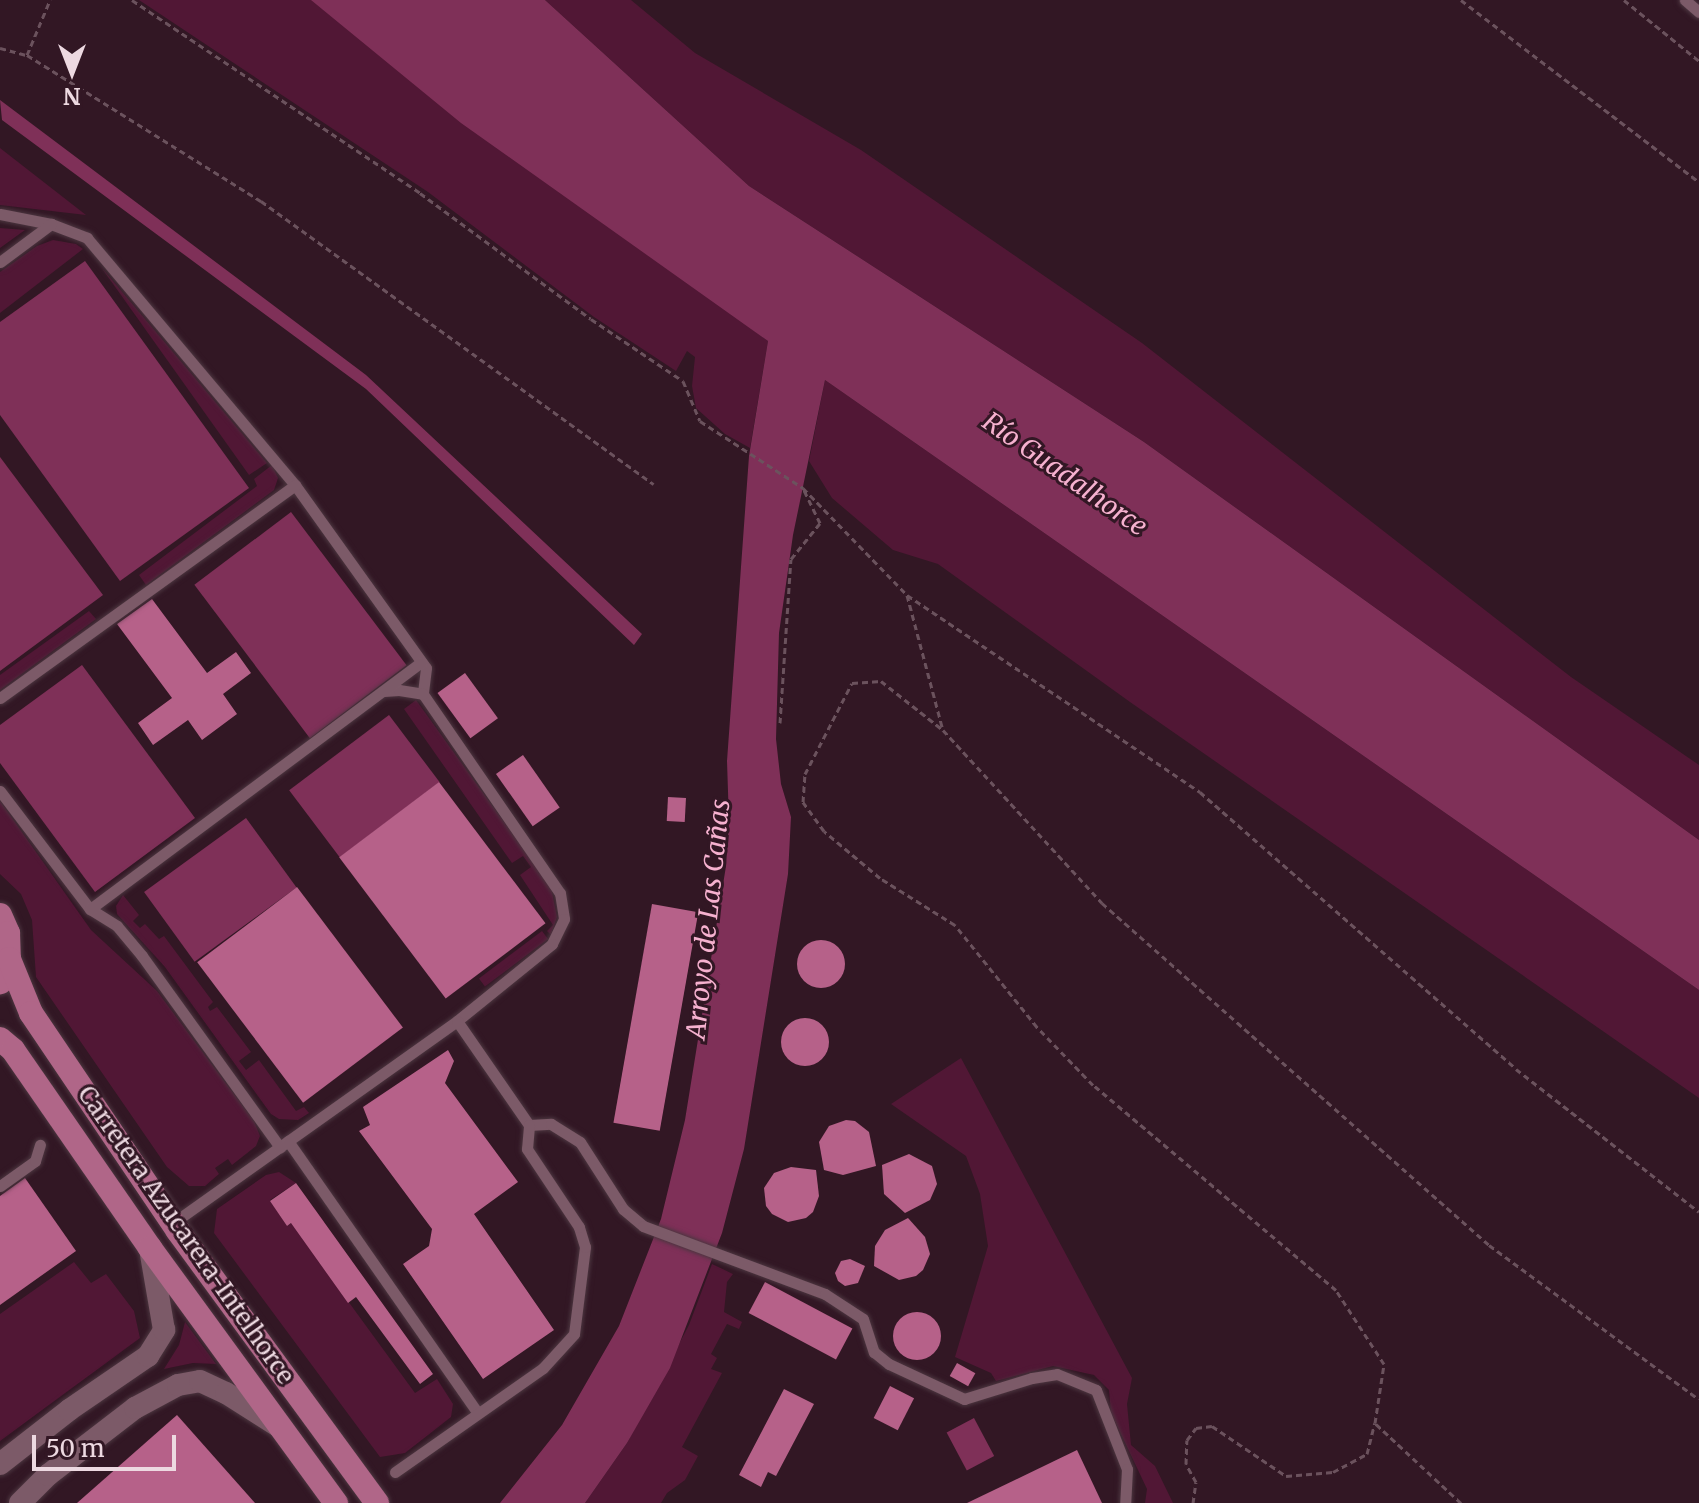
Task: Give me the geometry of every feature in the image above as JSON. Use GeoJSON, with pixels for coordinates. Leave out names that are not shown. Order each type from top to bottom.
{"type":"FeatureCollection","features":[{"type":"Feature","properties":{"kind":"main road","name":"Carretera Azucarera-Intelhorce"},"geometry":{"type":"LineString","coordinates":[[0,915],[8,933],[9,959],[31,1013],[173,1223],[377,1503]]}},
{"type":"Feature","properties":{"kind":"main road"},"geometry":{"type":"LineString","coordinates":[[0,982],[9,959]]}},
{"type":"Feature","properties":{"kind":"main road","name":"Carretera Azucarera-Intelhorce"},"geometry":{"type":"LineString","coordinates":[[0,1039],[13,1050],[150,1248],[336,1503]]}},
{"type":"Feature","properties":{"kind":"street"},"geometry":{"type":"LineString","coordinates":[[0,1464],[69,1410],[148,1356],[164,1330],[150,1248]]}},
{"type":"Feature","properties":{"kind":"street"},"geometry":{"type":"LineString","coordinates":[[20,1503],[48,1475],[135,1408],[178,1385],[200,1381],[226,1393],[282,1429]]}},
{"type":"Feature","properties":{"kind":"lane"},"geometry":{"type":"LineString","coordinates":[[1685,0],[1699,12]]}},
{"type":"Feature","properties":{"kind":"lane"},"geometry":{"type":"LineString","coordinates":[[0,214],[51,224],[87,238],[295,485],[426,668],[423,694],[560,893],[564,919],[552,944],[457,1021],[173,1223]]}},
{"type":"Feature","properties":{"kind":"lane"},"geometry":{"type":"LineString","coordinates":[[0,262],[51,224]]}},
{"type":"Feature","properties":{"kind":"lane"},"geometry":{"type":"LineString","coordinates":[[0,698],[295,485]]}},
{"type":"Feature","properties":{"kind":"lane"},"geometry":{"type":"LineString","coordinates":[[90,909],[421,662]]}},
{"type":"Feature","properties":{"kind":"lane"},"geometry":{"type":"LineString","coordinates":[[382,692],[399,690],[423,694]]}},
{"type":"Feature","properties":{"kind":"lane"},"geometry":{"type":"LineString","coordinates":[[0,791],[90,909],[117,926],[142,956],[284,1144],[477,1412]]}},
{"type":"Feature","properties":{"kind":"lane"},"geometry":{"type":"LineString","coordinates":[[395,1472],[543,1368],[574,1334],[585,1247],[579,1227],[527,1149],[529,1125],[457,1021]]}},
{"type":"Feature","properties":{"kind":"lane"},"geometry":{"type":"LineString","coordinates":[[529,1125],[551,1124],[580,1142],[623,1209],[643,1226],[723,1254],[844,1305],[863,1319],[874,1352],[889,1364],[964,1399],[1032,1378],[1057,1374],[1096,1390],[1127,1469],[1125,1503]]}},
{"type":"Feature","properties":{"kind":"lane"},"geometry":{"type":"LineString","coordinates":[[0,1186],[35,1161],[40,1145]]}},
{"type":"Feature","properties":{"kind":"path"},"geometry":{"type":"LineString","coordinates":[[27,55],[50,0]]}},
{"type":"Feature","properties":{"kind":"path"},"geometry":{"type":"LineString","coordinates":[[132,0],[420,193],[591,319],[683,381],[700,421],[803,488],[907,595],[1200,792],[1516,1069],[1699,1212]]}},
{"type":"Feature","properties":{"kind":"path"},"geometry":{"type":"LineString","coordinates":[[1461,0],[1665,152],[1699,182]]}},
{"type":"Feature","properties":{"kind":"path"},"geometry":{"type":"LineString","coordinates":[[1624,0],[1699,61]]}},
{"type":"Feature","properties":{"kind":"path"},"geometry":{"type":"LineString","coordinates":[[0,48],[27,55],[261,201],[654,484]]}},
{"type":"Feature","properties":{"kind":"path"},"geometry":{"type":"LineString","coordinates":[[780,723],[791,559],[820,523],[803,488]]}},
{"type":"Feature","properties":{"kind":"path"},"geometry":{"type":"LineString","coordinates":[[907,595],[943,730]]}},
{"type":"Feature","properties":{"kind":"path"},"geometry":{"type":"LineString","coordinates":[[1193,1503],[1196,1482],[1186,1464],[1187,1440],[1196,1428],[1212,1426],[1286,1476],[1333,1472],[1367,1454],[1384,1364],[1336,1290],[1093,1085],[1037,1027],[955,925],[880,878],[824,831],[803,802],[805,774],[852,683],[881,681],[943,730],[1102,903],[1149,945],[1489,1245],[1699,1399]]}},
{"type":"Feature","properties":{"kind":"path"},"geometry":{"type":"LineString","coordinates":[[1375,1423],[1461,1503]]}},
{"type":"Feature","properties":{"kind":"shaded area"},"geometry":{"type":"Polygon","coordinates":[[[139,0],[315,0],[768,341],[750,448],[725,434],[696,408],[692,386],[695,357],[687,351],[676,371],[594,317],[428,192],[139,0]]]}},
{"type":"Feature","properties":{"kind":"shaded area"},"geometry":{"type":"Polygon","coordinates":[[[545,0],[631,0],[695,53],[861,150],[1142,343],[1571,677],[1699,765],[1699,840],[1144,442],[749,186],[545,0]]]}},
{"type":"Feature","properties":{"kind":"shaded area"},"geometry":{"type":"Polygon","coordinates":[[[0,148],[86,215],[0,205],[0,148]]]}},
{"type":"Feature","properties":{"kind":"shaded area"},"geometry":{"type":"Polygon","coordinates":[[[0,228],[25,230],[0,248],[0,228]]]}},
{"type":"Feature","properties":{"kind":"shaded area"},"geometry":{"type":"Polygon","coordinates":[[[53,240],[76,244],[83,249],[0,313],[0,272],[37,246],[53,240]]]}},
{"type":"Feature","properties":{"kind":"shaded area"},"geometry":{"type":"Polygon","coordinates":[[[101,267],[267,463],[249,475],[101,267]]]}},
{"type":"Feature","properties":{"kind":"shaded area"},"geometry":{"type":"Polygon","coordinates":[[[825,380],[1699,990],[1699,1098],[1130,702],[938,564],[893,550],[832,498],[809,461],[825,380]]]}},
{"type":"Feature","properties":{"kind":"shaded area"},"geometry":{"type":"Polygon","coordinates":[[[272,465],[278,478],[274,490],[146,585],[139,575],[257,486],[254,479],[272,465]]]}},
{"type":"Feature","properties":{"kind":"shaded area"},"geometry":{"type":"Polygon","coordinates":[[[89,611],[96,619],[0,690],[0,675],[89,611]]]}},
{"type":"Feature","properties":{"kind":"shaded area"},"geometry":{"type":"Polygon","coordinates":[[[416,700],[551,887],[557,917],[551,935],[547,931],[553,925],[520,875],[531,867],[523,856],[512,863],[404,709],[416,700]]]}},
{"type":"Feature","properties":{"kind":"shaded area"},"geometry":{"type":"Polygon","coordinates":[[[0,801],[91,930],[157,991],[254,1121],[260,1136],[256,1146],[232,1165],[228,1159],[215,1168],[219,1174],[205,1186],[189,1186],[167,1167],[36,977],[32,920],[21,894],[0,874],[0,801]]]}},
{"type":"Feature","properties":{"kind":"shaded area"},"geometry":{"type":"Polygon","coordinates":[[[123,895],[139,915],[133,921],[140,928],[145,924],[159,939],[164,936],[213,1002],[208,1007],[210,1011],[217,1007],[251,1052],[239,1061],[246,1070],[259,1060],[296,1111],[304,1107],[309,1113],[298,1120],[279,1119],[271,1114],[165,967],[117,914],[116,906],[123,895]]]}},
{"type":"Feature","properties":{"kind":"shaded area"},"geometry":{"type":"Polygon","coordinates":[[[542,931],[548,939],[485,987],[479,979],[542,931]]]}},
{"type":"Feature","properties":{"kind":"shaded area"},"geometry":{"type":"Polygon","coordinates":[[[961,1058],[1132,1378],[1127,1404],[1131,1445],[1155,1466],[1173,1503],[1145,1503],[1147,1489],[1111,1413],[1109,1390],[1094,1375],[1053,1366],[996,1381],[991,1373],[955,1357],[988,1246],[980,1194],[966,1156],[891,1104],[961,1058]]]}},
{"type":"Feature","properties":{"kind":"shaded area"},"geometry":{"type":"Polygon","coordinates":[[[279,1172],[296,1183],[270,1200],[287,1226],[314,1208],[324,1222],[302,1238],[415,1393],[437,1379],[453,1404],[451,1417],[405,1453],[380,1457],[214,1233],[217,1209],[266,1175],[279,1172]]]}},
{"type":"Feature","properties":{"kind":"shaded area"},"geometry":{"type":"Polygon","coordinates":[[[74,1262],[91,1283],[106,1274],[134,1311],[140,1338],[0,1441],[0,1314],[74,1262]]]}},
{"type":"Feature","properties":{"kind":"shaded area"},"geometry":{"type":"Polygon","coordinates":[[[712,1264],[733,1274],[727,1282],[724,1312],[742,1322],[739,1329],[727,1324],[711,1354],[717,1358],[711,1369],[722,1373],[682,1447],[698,1456],[685,1480],[667,1493],[661,1503],[585,1503],[627,1443],[689,1325],[712,1264]]]}},
{"type":"Feature","properties":{"kind":"shaded area"},"geometry":{"type":"Polygon","coordinates":[[[185,1322],[216,1364],[193,1363],[164,1369],[179,1345],[185,1322]]]}},
{"type":"Feature","properties":{"kind":"water","name":"Río Guadalhorce"},"geometry":{"type":"Polygon","coordinates":[[[311,0],[545,0],[749,186],[1144,442],[1699,840],[1699,990],[825,380],[793,535],[779,633],[776,739],[781,784],[791,817],[788,874],[744,1149],[722,1233],[670,1368],[627,1443],[585,1503],[500,1503],[562,1425],[619,1326],[661,1219],[685,1120],[726,866],[729,822],[727,761],[749,456],[768,341],[461,123],[311,0]]]}},
{"type":"Feature","properties":{"kind":"water"},"geometry":{"type":"Polygon","coordinates":[[[0,100],[366,375],[642,634],[634,645],[366,389],[2,120],[0,100]]]}},
{"type":"Feature","properties":{"kind":"water"},"geometry":{"type":"Polygon","coordinates":[[[85,261],[249,488],[120,581],[0,415],[0,322],[85,261]]]}},
{"type":"Feature","properties":{"kind":"water"},"geometry":{"type":"Polygon","coordinates":[[[0,457],[103,595],[0,671],[0,457]]]}},
{"type":"Feature","properties":{"kind":"water"},"geometry":{"type":"Polygon","coordinates":[[[291,512],[407,665],[310,738],[194,585],[291,512]]]}},
{"type":"Feature","properties":{"kind":"water"},"geometry":{"type":"Polygon","coordinates":[[[82,665],[195,818],[95,892],[0,763],[0,725],[82,665]]]}},
{"type":"Feature","properties":{"kind":"water"},"geometry":{"type":"Polygon","coordinates":[[[389,715],[440,782],[340,857],[289,790],[389,715]]]}},
{"type":"Feature","properties":{"kind":"water"},"geometry":{"type":"Polygon","coordinates":[[[246,818],[297,888],[195,962],[144,892],[246,818]]]}},
{"type":"Feature","properties":{"kind":"water"},"geometry":{"type":"Polygon","coordinates":[[[974,1418],[994,1456],[967,1471],[947,1433],[974,1418]]]}},
{"type":"Feature","properties":{"kind":"building"},"geometry":{"type":"Polygon","coordinates":[[[152,599],[207,673],[236,652],[251,673],[223,694],[237,714],[202,740],[188,720],[153,745],[138,723],[172,698],[117,624],[152,599]]]}},
{"type":"Feature","properties":{"kind":"building"},"geometry":{"type":"Polygon","coordinates":[[[465,673],[498,718],[470,738],[437,693],[465,673]]]}},
{"type":"Feature","properties":{"kind":"building"},"geometry":{"type":"Polygon","coordinates":[[[523,755],[560,807],[533,826],[496,774],[523,755]]]}},
{"type":"Feature","properties":{"kind":"building"},"geometry":{"type":"Polygon","coordinates":[[[439,782],[546,923],[446,999],[339,857],[439,782]]]}},
{"type":"Feature","properties":{"kind":"building"},"geometry":{"type":"Polygon","coordinates":[[[668,797],[686,798],[685,822],[667,821],[668,797]]]}},
{"type":"Feature","properties":{"kind":"building"},"geometry":{"type":"Polygon","coordinates":[[[297,887],[403,1028],[303,1103],[197,962],[297,887]]]}},
{"type":"Feature","properties":{"kind":"building"},"geometry":{"type":"Polygon","coordinates":[[[652,904],[698,912],[660,1131],[613,1123],[652,904]]]}},
{"type":"Feature","properties":{"kind":"building"},"geometry":{"type":"Polygon","coordinates":[[[821,940],[838,947],[845,964],[838,981],[821,988],[804,981],[797,964],[804,947],[821,940]]]}},
{"type":"Feature","properties":{"kind":"building"},"geometry":{"type":"Polygon","coordinates":[[[805,1018],[822,1025],[829,1042],[822,1059],[805,1066],[788,1059],[781,1042],[788,1025],[805,1018]]]}},
{"type":"Feature","properties":{"kind":"building"},"geometry":{"type":"Polygon","coordinates":[[[448,1050],[454,1061],[445,1083],[518,1182],[474,1214],[554,1330],[483,1379],[403,1264],[429,1246],[432,1229],[359,1131],[370,1125],[363,1107],[448,1050]]]}},
{"type":"Feature","properties":{"kind":"building"},"geometry":{"type":"Polygon","coordinates":[[[846,1120],[855,1121],[869,1132],[876,1166],[843,1175],[824,1170],[819,1142],[829,1126],[846,1120]]]}},
{"type":"Feature","properties":{"kind":"building"},"geometry":{"type":"Polygon","coordinates":[[[909,1154],[932,1166],[937,1184],[930,1200],[905,1213],[884,1194],[882,1165],[909,1154]]]}},
{"type":"Feature","properties":{"kind":"building"},"geometry":{"type":"Polygon","coordinates":[[[791,1167],[816,1170],[819,1196],[813,1212],[806,1218],[788,1222],[772,1214],[766,1206],[764,1188],[774,1173],[791,1167]]]}},
{"type":"Feature","properties":{"kind":"building"},"geometry":{"type":"Polygon","coordinates":[[[25,1178],[76,1251],[0,1305],[0,1196],[25,1178]]]}},
{"type":"Feature","properties":{"kind":"building"},"geometry":{"type":"Polygon","coordinates":[[[296,1183],[433,1374],[420,1384],[356,1297],[348,1303],[291,1223],[287,1226],[270,1201],[296,1183]]]}},
{"type":"Feature","properties":{"kind":"building"},"geometry":{"type":"Polygon","coordinates":[[[908,1218],[925,1237],[930,1254],[923,1270],[916,1276],[899,1280],[874,1266],[875,1246],[885,1230],[908,1218]]]}},
{"type":"Feature","properties":{"kind":"building"},"geometry":{"type":"Polygon","coordinates":[[[850,1259],[865,1266],[858,1283],[845,1286],[838,1281],[835,1273],[841,1261],[850,1259]]]}},
{"type":"Feature","properties":{"kind":"building"},"geometry":{"type":"Polygon","coordinates":[[[765,1282],[852,1328],[836,1359],[749,1313],[765,1282]]]}},
{"type":"Feature","properties":{"kind":"building"},"geometry":{"type":"Polygon","coordinates":[[[917,1312],[934,1319],[941,1336],[934,1353],[917,1360],[900,1353],[893,1336],[900,1319],[917,1312]]]}},
{"type":"Feature","properties":{"kind":"building"},"geometry":{"type":"Polygon","coordinates":[[[957,1363],[975,1373],[968,1386],[950,1376],[957,1363]]]}},
{"type":"Feature","properties":{"kind":"building"},"geometry":{"type":"Polygon","coordinates":[[[890,1386],[914,1398],[898,1430],[874,1418],[890,1386]]]}},
{"type":"Feature","properties":{"kind":"building"},"geometry":{"type":"Polygon","coordinates":[[[784,1389],[814,1404],[776,1476],[768,1472],[761,1487],[739,1475],[784,1389]]]}},
{"type":"Feature","properties":{"kind":"building"},"geometry":{"type":"Polygon","coordinates":[[[177,1415],[255,1503],[77,1503],[177,1415]]]}},
{"type":"Feature","properties":{"kind":"building"},"geometry":{"type":"Polygon","coordinates":[[[1077,1450],[1102,1503],[967,1503],[1077,1450]]]}},
{"type":"Feature","properties":{"kind":"water label","name":"Arroyo de Las Cañas"},"geometry":{"type":"Point","coordinates":[708,919]}}]}
